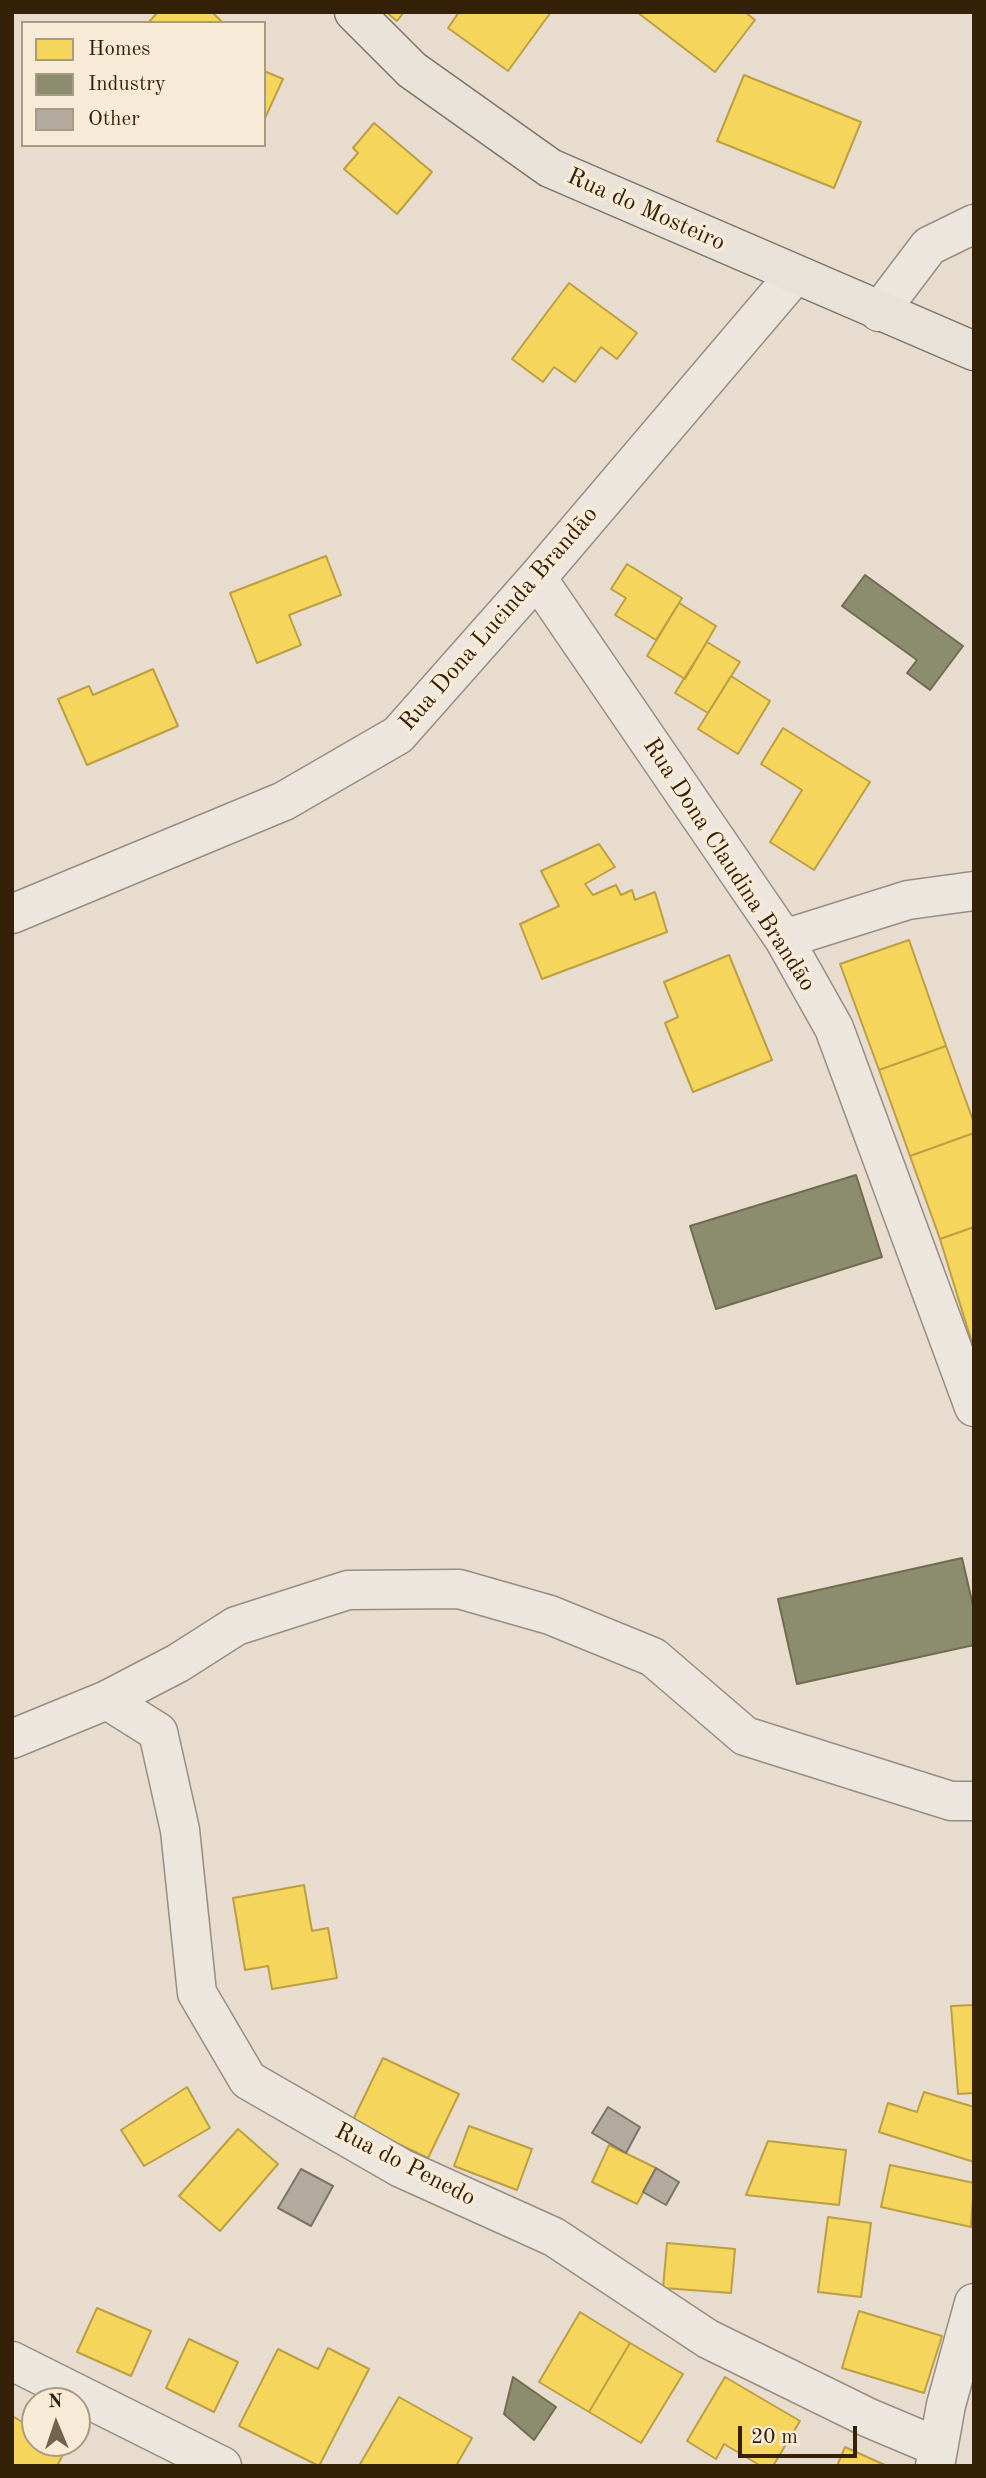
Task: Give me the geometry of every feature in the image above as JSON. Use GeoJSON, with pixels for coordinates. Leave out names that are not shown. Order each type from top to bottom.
{"type":"FeatureCollection","features":[{"type":"Feature","properties":{"kind":"main road","name":"Rua do Mosteiro"},"geometry":{"type":"LineString","coordinates":[[354,12],[412,70],[550,167],[794,276],[974,351]]}},
{"type":"Feature","properties":{"kind":"street"},"geometry":{"type":"LineString","coordinates":[[879,312],[929,246],[974,225]]}},
{"type":"Feature","properties":{"kind":"street","name":"Rua Dona Lucinda Brandão"},"geometry":{"type":"LineString","coordinates":[[12,914],[284,801],[398,735],[537,578],[794,276]]}},
{"type":"Feature","properties":{"kind":"street","name":"Rua Dona Claudina Brandão"},"geometry":{"type":"LineString","coordinates":[[537,578],[784,939],[834,1028],[974,1407]]}},
{"type":"Feature","properties":{"kind":"street"},"geometry":{"type":"LineString","coordinates":[[784,939],[908,900],[974,891]]}},
{"type":"Feature","properties":{"kind":"street"},"geometry":{"type":"LineString","coordinates":[[12,1739],[107,1700],[178,1662],[236,1626],[348,1590],[459,1589],[550,1615],[653,1657],[744,1736],[951,1801],[974,1801]]}},
{"type":"Feature","properties":{"kind":"street","name":"Rua do Penedo"},"geometry":{"type":"LineString","coordinates":[[107,1700],[158,1732],[180,1830],[197,1993],[248,2080],[401,2168],[554,2237],[708,2339],[869,2418],[937,2456]]}},
{"type":"Feature","properties":{"kind":"street"},"geometry":{"type":"LineString","coordinates":[[937,2456],[946,2405],[974,2304]]}},
{"type":"Feature","properties":{"kind":"street"},"geometry":{"type":"LineString","coordinates":[[12,2361],[222,2466]]}},
{"type":"Feature","properties":{"kind":"building: Homes"},"geometry":{"type":"Polygon","coordinates":[[[158,12],[212,12],[221,21],[150,21],[158,12]]]}},
{"type":"Feature","properties":{"kind":"building: Homes"},"geometry":{"type":"Polygon","coordinates":[[[386,12],[404,12],[397,21],[386,12]]]}},
{"type":"Feature","properties":{"kind":"building: Homes"},"geometry":{"type":"Polygon","coordinates":[[[459,12],[551,12],[508,71],[448,28],[459,12]]]}},
{"type":"Feature","properties":{"kind":"building: Homes"},"geometry":{"type":"Polygon","coordinates":[[[637,12],[745,12],[755,20],[715,72],[637,12]]]}},
{"type":"Feature","properties":{"kind":"building: Homes"},"geometry":{"type":"Polygon","coordinates":[[[266,72],[283,79],[266,116],[266,72]]]}},
{"type":"Feature","properties":{"kind":"building: Homes"},"geometry":{"type":"Polygon","coordinates":[[[744,75],[861,122],[834,188],[717,141],[744,75]]]}},
{"type":"Feature","properties":{"kind":"building: Homes"},"geometry":{"type":"Polygon","coordinates":[[[374,123],[432,172],[397,214],[344,169],[358,153],[353,148],[374,123]]]}},
{"type":"Feature","properties":{"kind":"building: Homes"},"geometry":{"type":"Polygon","coordinates":[[[569,283],[637,333],[617,359],[601,347],[575,382],[554,367],[543,382],[512,359],[569,283]]]}},
{"type":"Feature","properties":{"kind":"building: Homes"},"geometry":{"type":"Polygon","coordinates":[[[326,556],[341,595],[289,615],[301,645],[257,663],[230,593],[326,556]]]}},
{"type":"Feature","properties":{"kind":"building: Homes"},"geometry":{"type":"Polygon","coordinates":[[[627,564],[682,598],[656,640],[615,615],[626,598],[611,589],[627,564]]]}},
{"type":"Feature","properties":{"kind":"building: Homes"},"geometry":{"type":"Polygon","coordinates":[[[679,603],[716,626],[685,679],[647,656],[679,603]]]}},
{"type":"Feature","properties":{"kind":"building: Homes"},"geometry":{"type":"Polygon","coordinates":[[[707,642],[740,662],[708,713],[675,693],[707,642]]]}},
{"type":"Feature","properties":{"kind":"building: Homes"},"geometry":{"type":"Polygon","coordinates":[[[153,669],[178,726],[87,765],[58,699],[89,686],[93,695],[153,669]]]}},
{"type":"Feature","properties":{"kind":"building: Homes"},"geometry":{"type":"Polygon","coordinates":[[[731,676],[770,701],[738,754],[698,729],[731,676]]]}},
{"type":"Feature","properties":{"kind":"building: Homes"},"geometry":{"type":"Polygon","coordinates":[[[783,728],[870,782],[814,870],[770,842],[802,790],[761,764],[783,728]]]}},
{"type":"Feature","properties":{"kind":"building: Homes"},"geometry":{"type":"Polygon","coordinates":[[[599,844],[615,867],[585,884],[593,895],[616,885],[621,895],[632,890],[635,900],[655,892],[667,932],[542,979],[520,924],[559,906],[541,871],[599,844]]]}},
{"type":"Feature","properties":{"kind":"building: Homes"},"geometry":{"type":"Polygon","coordinates":[[[909,940],[946,1046],[879,1070],[840,964],[909,940]]]}},
{"type":"Feature","properties":{"kind":"building: Homes"},"geometry":{"type":"Polygon","coordinates":[[[729,955],[772,1060],[693,1092],[665,1023],[678,1017],[664,982],[729,955]]]}},
{"type":"Feature","properties":{"kind":"building: Homes"},"geometry":{"type":"Polygon","coordinates":[[[946,1046],[974,1123],[974,1133],[910,1156],[879,1070],[946,1046]]]}},
{"type":"Feature","properties":{"kind":"building: Homes"},"geometry":{"type":"Polygon","coordinates":[[[974,1133],[974,1227],[940,1239],[910,1156],[974,1133]]]}},
{"type":"Feature","properties":{"kind":"building: Homes"},"geometry":{"type":"Polygon","coordinates":[[[974,1227],[974,1342],[972,1343],[940,1239],[974,1227]]]}},
{"type":"Feature","properties":{"kind":"building: Homes"},"geometry":{"type":"Polygon","coordinates":[[[304,1885],[312,1931],[328,1928],[337,1978],[272,1989],[268,1966],[245,1970],[233,1898],[304,1885]]]}},
{"type":"Feature","properties":{"kind":"building: Homes"},"geometry":{"type":"Polygon","coordinates":[[[974,2005],[974,2093],[958,2094],[951,2006],[974,2005]]]}},
{"type":"Feature","properties":{"kind":"building: Homes"},"geometry":{"type":"Polygon","coordinates":[[[383,2058],[459,2094],[428,2158],[352,2122],[383,2058]]]}},
{"type":"Feature","properties":{"kind":"building: Homes"},"geometry":{"type":"Polygon","coordinates":[[[187,2087],[210,2128],[144,2166],[121,2130],[187,2087]]]}},
{"type":"Feature","properties":{"kind":"building: Homes"},"geometry":{"type":"Polygon","coordinates":[[[924,2092],[974,2107],[974,2162],[879,2132],[888,2103],[917,2112],[924,2092]]]}},
{"type":"Feature","properties":{"kind":"building: Homes"},"geometry":{"type":"Polygon","coordinates":[[[469,2126],[532,2149],[517,2190],[454,2166],[469,2126]]]}},
{"type":"Feature","properties":{"kind":"building: Homes"},"geometry":{"type":"Polygon","coordinates":[[[238,2129],[278,2164],[220,2231],[179,2196],[238,2129]]]}},
{"type":"Feature","properties":{"kind":"building: Homes"},"geometry":{"type":"Polygon","coordinates":[[[768,2141],[846,2150],[839,2205],[746,2195],[768,2141]]]}},
{"type":"Feature","properties":{"kind":"building: Homes"},"geometry":{"type":"Polygon","coordinates":[[[609,2145],[656,2168],[637,2204],[592,2182],[609,2145]]]}},
{"type":"Feature","properties":{"kind":"building: Homes"},"geometry":{"type":"Polygon","coordinates":[[[890,2165],[974,2183],[971,2227],[881,2207],[890,2165]]]}},
{"type":"Feature","properties":{"kind":"building: Homes"},"geometry":{"type":"Polygon","coordinates":[[[828,2217],[871,2223],[861,2297],[818,2292],[828,2217]]]}},
{"type":"Feature","properties":{"kind":"building: Homes"},"geometry":{"type":"Polygon","coordinates":[[[667,2243],[735,2249],[731,2293],[663,2288],[667,2243]]]}},
{"type":"Feature","properties":{"kind":"building: Homes"},"geometry":{"type":"Polygon","coordinates":[[[97,2308],[151,2331],[131,2376],[77,2352],[97,2308]]]}},
{"type":"Feature","properties":{"kind":"building: Homes"},"geometry":{"type":"Polygon","coordinates":[[[859,2311],[942,2336],[924,2393],[842,2368],[859,2311]]]}},
{"type":"Feature","properties":{"kind":"building: Homes"},"geometry":{"type":"Polygon","coordinates":[[[580,2312],[630,2343],[589,2412],[539,2382],[580,2312]]]}},
{"type":"Feature","properties":{"kind":"building: Homes"},"geometry":{"type":"Polygon","coordinates":[[[189,2339],[238,2362],[214,2412],[166,2388],[189,2339]]]}},
{"type":"Feature","properties":{"kind":"building: Homes"},"geometry":{"type":"Polygon","coordinates":[[[630,2343],[683,2374],[641,2443],[589,2412],[630,2343]]]}},
{"type":"Feature","properties":{"kind":"building: Homes"},"geometry":{"type":"Polygon","coordinates":[[[328,2348],[369,2369],[319,2466],[239,2426],[278,2349],[318,2369],[328,2348]]]}},
{"type":"Feature","properties":{"kind":"building: Homes"},"geometry":{"type":"Polygon","coordinates":[[[725,2377],[800,2421],[773,2466],[761,2466],[724,2444],[716,2459],[687,2441],[725,2377]]]}},
{"type":"Feature","properties":{"kind":"building: Homes"},"geometry":{"type":"Polygon","coordinates":[[[399,2397],[472,2438],[456,2466],[359,2466],[399,2397]]]}},
{"type":"Feature","properties":{"kind":"building: Homes"},"geometry":{"type":"Polygon","coordinates":[[[12,2416],[21,2421],[21,2457],[62,2457],[57,2466],[12,2465],[12,2416]]]}},
{"type":"Feature","properties":{"kind":"building: Homes"},"geometry":{"type":"Polygon","coordinates":[[[845,2447],[887,2466],[837,2466],[845,2447]]]}},
{"type":"Feature","properties":{"kind":"building: Industry"},"geometry":{"type":"Polygon","coordinates":[[[865,575],[963,646],[930,690],[907,673],[917,660],[842,606],[865,575]]]}},
{"type":"Feature","properties":{"kind":"building: Industry"},"geometry":{"type":"Polygon","coordinates":[[[856,1175],[882,1257],[716,1309],[690,1226],[856,1175]]]}},
{"type":"Feature","properties":{"kind":"building: Industry"},"geometry":{"type":"Polygon","coordinates":[[[962,1558],[974,1610],[974,1645],[797,1684],[778,1599],[962,1558]]]}},
{"type":"Feature","properties":{"kind":"building: Industry"},"geometry":{"type":"Polygon","coordinates":[[[513,2377],[556,2407],[534,2440],[504,2414],[513,2377]]]}},
{"type":"Feature","properties":{"kind":"building: Other"},"geometry":{"type":"Polygon","coordinates":[[[608,2107],[640,2127],[626,2153],[592,2133],[608,2107]]]}},
{"type":"Feature","properties":{"kind":"building: Other"},"geometry":{"type":"Polygon","coordinates":[[[656,2168],[679,2182],[666,2205],[643,2192],[656,2168]]]}},
{"type":"Feature","properties":{"kind":"building: Other"},"geometry":{"type":"Polygon","coordinates":[[[301,2169],[333,2186],[311,2226],[278,2208],[301,2169]]]}}]}
